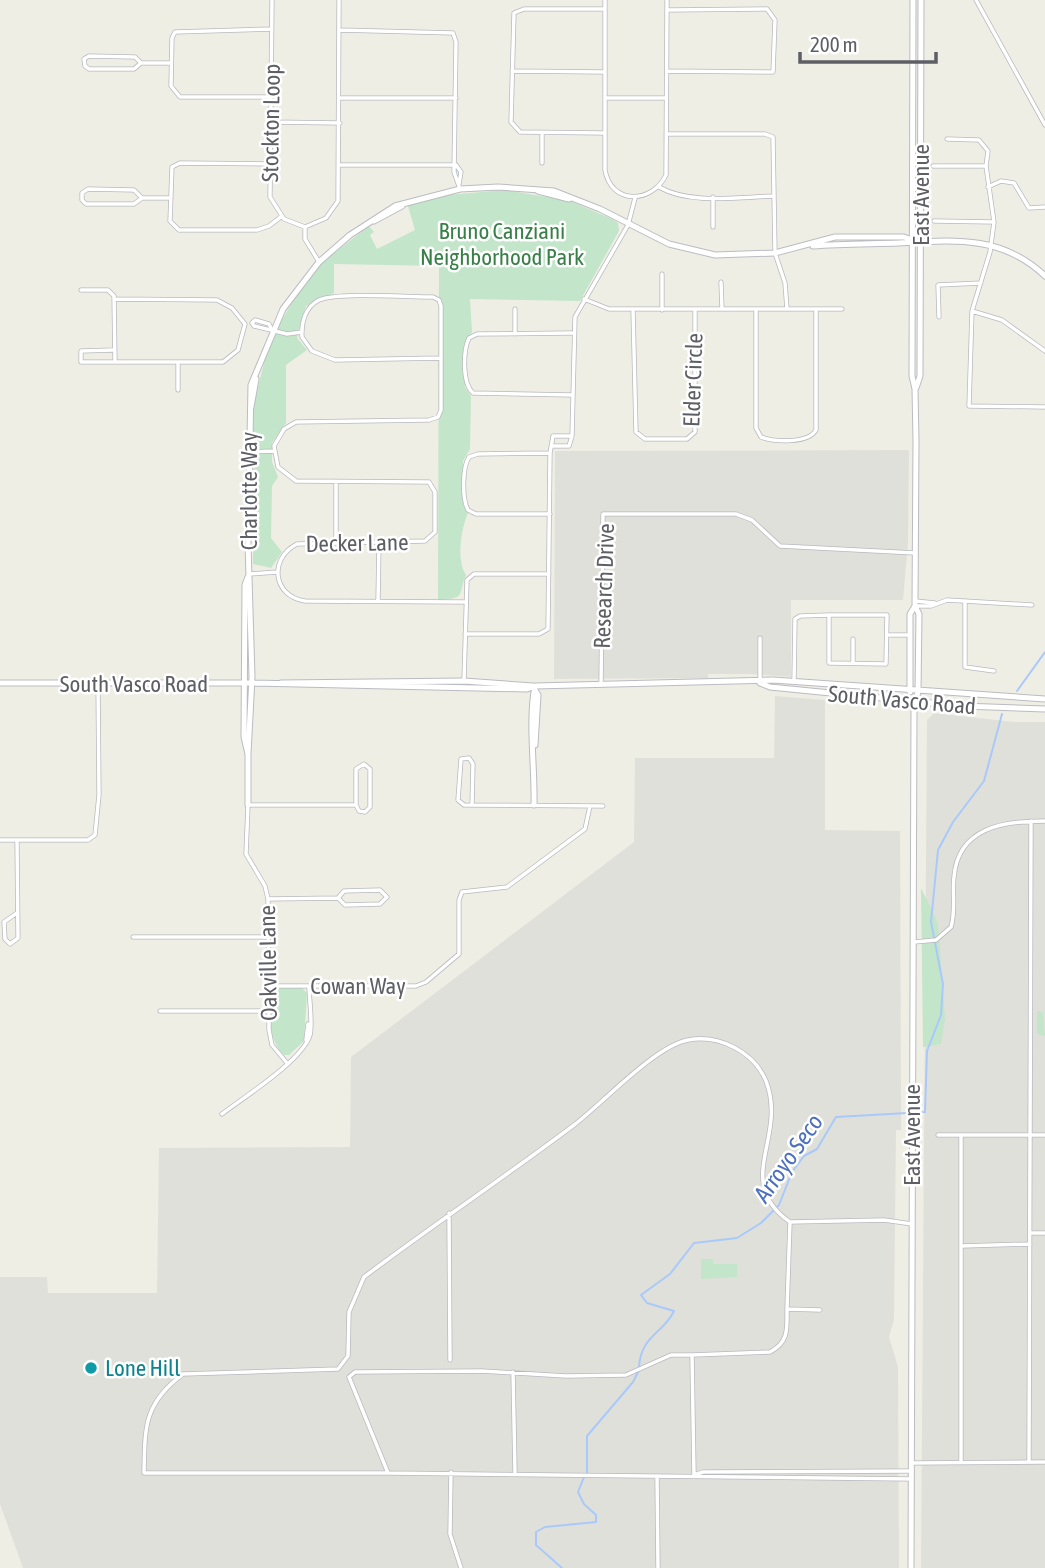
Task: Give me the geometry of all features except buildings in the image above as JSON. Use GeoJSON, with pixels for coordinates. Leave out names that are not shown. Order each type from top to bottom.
{"type":"FeatureCollection","features":[{"type":"Feature","properties":{"kind":"main road","name":"East Avenue"},"geometry":{"type":"LineString","coordinates":[[913,0],[912,376],[915,389],[915,603],[919,614],[918,692],[914,702]]}},
{"type":"Feature","properties":{"kind":"main road","name":"East Avenue"},"geometry":{"type":"LineString","coordinates":[[915,389],[920,376],[921,0]]}},
{"type":"Feature","properties":{"kind":"main road","name":"Charlotte Way"},"geometry":{"type":"LineString","coordinates":[[248,684],[245,585],[249,574],[249,397],[255,376],[272,330],[300,285],[319,262],[371,222],[403,205],[460,186],[554,191],[628,225],[692,250],[743,256],[775,253],[835,237],[965,240],[990,244],[1021,257],[1045,276]]}},
{"type":"Feature","properties":{"kind":"main road","name":"East Avenue"},"geometry":{"type":"LineString","coordinates":[[911,1568],[914,702],[910,691],[910,614],[915,603]]}},
{"type":"Feature","properties":{"kind":"main road","name":"South Vasco Road"},"geometry":{"type":"LineString","coordinates":[[0,683],[465,684],[527,689],[794,682],[1045,699]]}},
{"type":"Feature","properties":{"kind":"main road","name":"South Vasco Road"},"geometry":{"type":"LineString","coordinates":[[760,683],[770,687],[914,702],[1045,709]]}},
{"type":"Feature","properties":{"kind":"main road","name":"Oakville Lane"},"geometry":{"type":"LineString","coordinates":[[248,684],[244,737],[248,754],[248,805]]}},
{"type":"Feature","properties":{"kind":"main road"},"geometry":{"type":"LineString","coordinates":[[534,805],[532,695],[535,688]]}},
{"type":"Feature","properties":{"kind":"street","name":"Stockton Loop"},"geometry":{"type":"LineString","coordinates":[[272,0],[270,197],[282,216],[305,227]]}},
{"type":"Feature","properties":{"kind":"street"},"geometry":{"type":"LineString","coordinates":[[319,262],[305,239],[305,227],[326,218],[338,201],[339,0]]}},
{"type":"Feature","properties":{"kind":"street"},"geometry":{"type":"LineString","coordinates":[[605,0],[606,176],[617,191],[635,198],[649,194],[659,187],[666,175],[667,0]]}},
{"type":"Feature","properties":{"kind":"street"},"geometry":{"type":"LineString","coordinates":[[976,0],[1045,125]]}},
{"type":"Feature","properties":{"kind":"street"},"geometry":{"type":"LineString","coordinates":[[604,133],[542,133],[520,132],[514,129],[512,71],[514,13],[519,9],[605,9]]}},
{"type":"Feature","properties":{"kind":"street"},"geometry":{"type":"LineString","coordinates":[[667,10],[766,9],[775,20],[773,72],[667,71]]}},
{"type":"Feature","properties":{"kind":"street"},"geometry":{"type":"LineString","coordinates":[[271,97],[180,97],[171,86],[171,63],[175,32],[272,29]]}},
{"type":"Feature","properties":{"kind":"street"},"geometry":{"type":"LineString","coordinates":[[340,30],[453,33],[456,42],[455,181],[460,186]]}},
{"type":"Feature","properties":{"kind":"street"},"geometry":{"type":"LineString","coordinates":[[141,63],[135,57],[89,56],[84,59],[85,66],[89,69],[134,69],[141,63],[171,63]]}},
{"type":"Feature","properties":{"kind":"street"},"geometry":{"type":"LineString","coordinates":[[512,71],[604,72]]}},
{"type":"Feature","properties":{"kind":"street"},"geometry":{"type":"LineString","coordinates":[[340,98],[456,98]]}},
{"type":"Feature","properties":{"kind":"street"},"geometry":{"type":"LineString","coordinates":[[605,98],[666,98]]}},
{"type":"Feature","properties":{"kind":"street"},"geometry":{"type":"LineString","coordinates":[[271,122],[340,122]]}},
{"type":"Feature","properties":{"kind":"street"},"geometry":{"type":"LineString","coordinates":[[542,133],[542,163]]}},
{"type":"Feature","properties":{"kind":"street"},"geometry":{"type":"LineString","coordinates":[[666,134],[765,134],[773,137],[775,253],[785,283],[787,309]]}},
{"type":"Feature","properties":{"kind":"street"},"geometry":{"type":"LineString","coordinates":[[947,139],[979,140],[988,151],[986,166],[994,222],[972,311],[969,406],[1045,407]]}},
{"type":"Feature","properties":{"kind":"street"},"geometry":{"type":"LineString","coordinates":[[271,164],[180,163],[172,167],[170,221],[179,230],[257,230],[269,226],[282,216]]}},
{"type":"Feature","properties":{"kind":"street"},"geometry":{"type":"LineString","coordinates":[[340,165],[456,165]]}},
{"type":"Feature","properties":{"kind":"street"},"geometry":{"type":"LineString","coordinates":[[933,166],[986,166]]}},
{"type":"Feature","properties":{"kind":"street"},"geometry":{"type":"LineString","coordinates":[[988,187],[1009,181],[1020,191],[1024,204],[1029,208],[1045,207]]}},
{"type":"Feature","properties":{"kind":"street"},"geometry":{"type":"LineString","coordinates":[[659,187],[679,194],[713,197],[774,196]]}},
{"type":"Feature","properties":{"kind":"street"},"geometry":{"type":"LineString","coordinates":[[142,198],[134,190],[88,189],[82,193],[82,200],[86,204],[134,204],[142,198],[170,198]]}},
{"type":"Feature","properties":{"kind":"street"},"geometry":{"type":"LineString","coordinates":[[713,197],[713,227]]}},
{"type":"Feature","properties":{"kind":"street"},"geometry":{"type":"LineString","coordinates":[[552,446],[569,446],[572,436],[572,333],[584,299],[628,225],[635,198]]}},
{"type":"Feature","properties":{"kind":"street"},"geometry":{"type":"LineString","coordinates":[[933,221],[994,222]]}},
{"type":"Feature","properties":{"kind":"street"},"geometry":{"type":"LineString","coordinates":[[662,274],[662,310]]}},
{"type":"Feature","properties":{"kind":"street"},"geometry":{"type":"LineString","coordinates":[[722,282],[722,310]]}},
{"type":"Feature","properties":{"kind":"street"},"geometry":{"type":"LineString","coordinates":[[939,317],[938,285],[981,283]]}},
{"type":"Feature","properties":{"kind":"street"},"geometry":{"type":"LineString","coordinates":[[81,290],[108,290],[115,299],[115,362]]}},
{"type":"Feature","properties":{"kind":"street"},"geometry":{"type":"LineString","coordinates":[[249,452],[274,451],[279,434],[296,422],[429,420],[438,417],[441,410],[441,358],[439,300],[433,296],[322,299],[306,312],[302,332],[312,351],[326,359],[441,358]]}},
{"type":"Feature","properties":{"kind":"street"},"geometry":{"type":"LineString","coordinates":[[115,299],[217,300],[232,307],[245,324]]}},
{"type":"Feature","properties":{"kind":"street"},"geometry":{"type":"LineString","coordinates":[[584,299],[603,308],[633,310],[842,309]]}},
{"type":"Feature","properties":{"kind":"street"},"geometry":{"type":"LineString","coordinates":[[515,334],[516,309]]}},
{"type":"Feature","properties":{"kind":"street"},"geometry":{"type":"LineString","coordinates":[[756,309],[756,428],[761,437],[767,439],[805,439],[816,430],[816,309]]}},
{"type":"Feature","properties":{"kind":"street","name":"Elder Circle"},"geometry":{"type":"LineString","coordinates":[[633,310],[636,432],[645,439],[687,439],[695,432],[695,310]]}},
{"type":"Feature","properties":{"kind":"street"},"geometry":{"type":"LineString","coordinates":[[972,311],[1002,320],[1045,351]]}},
{"type":"Feature","properties":{"kind":"street"},"geometry":{"type":"LineString","coordinates":[[245,324],[255,320],[269,324],[272,330]]}},
{"type":"Feature","properties":{"kind":"street"},"geometry":{"type":"LineString","coordinates":[[252,323],[264,329],[287,334],[302,332]]}},
{"type":"Feature","properties":{"kind":"street"},"geometry":{"type":"LineString","coordinates":[[114,350],[81,351],[81,362],[223,362],[238,350],[245,324]]}},
{"type":"Feature","properties":{"kind":"street"},"geometry":{"type":"LineString","coordinates":[[572,333],[477,334],[469,338],[466,382],[470,390],[478,394],[572,395]]}},
{"type":"Feature","properties":{"kind":"street"},"geometry":{"type":"LineString","coordinates":[[178,363],[178,390]]}},
{"type":"Feature","properties":{"kind":"street"},"geometry":{"type":"LineString","coordinates":[[465,634],[539,634],[549,626],[550,453],[553,436],[572,436]]}},
{"type":"Feature","properties":{"kind":"street","name":"Decker Lane"},"geometry":{"type":"LineString","coordinates":[[274,451],[278,467],[289,478],[304,482],[425,481],[434,487],[433,537],[425,541],[296,544],[283,555],[277,572]]}},
{"type":"Feature","properties":{"kind":"street"},"geometry":{"type":"LineString","coordinates":[[550,453],[478,454],[469,457],[465,464],[465,502],[468,510],[476,514],[550,514]]}},
{"type":"Feature","properties":{"kind":"street"},"geometry":{"type":"LineString","coordinates":[[335,541],[336,482]]}},
{"type":"Feature","properties":{"kind":"street","name":"Research Drive"},"geometry":{"type":"LineString","coordinates":[[601,685],[603,514],[736,514],[752,520],[780,546],[916,553]]}},
{"type":"Feature","properties":{"kind":"street"},"geometry":{"type":"LineString","coordinates":[[379,543],[379,600]]}},
{"type":"Feature","properties":{"kind":"street"},"geometry":{"type":"LineString","coordinates":[[249,574],[277,572],[281,587],[299,600],[464,602]]}},
{"type":"Feature","properties":{"kind":"street"},"geometry":{"type":"LineString","coordinates":[[465,684],[464,585],[474,574],[549,574]]}},
{"type":"Feature","properties":{"kind":"street"},"geometry":{"type":"LineString","coordinates":[[965,601],[965,667],[994,671]]}},
{"type":"Feature","properties":{"kind":"street"},"geometry":{"type":"LineString","coordinates":[[915,603],[965,601],[1032,605]]}},
{"type":"Feature","properties":{"kind":"street"},"geometry":{"type":"LineString","coordinates":[[794,682],[795,619],[800,616],[829,615],[887,615],[886,664],[829,663],[829,615]]}},
{"type":"Feature","properties":{"kind":"street"},"geometry":{"type":"LineString","coordinates":[[887,635],[910,635]]}},
{"type":"Feature","properties":{"kind":"street"},"geometry":{"type":"LineString","coordinates":[[760,638],[760,683]]}},
{"type":"Feature","properties":{"kind":"street"},"geometry":{"type":"LineString","coordinates":[[853,639],[853,663]]}},
{"type":"Feature","properties":{"kind":"street"},"geometry":{"type":"LineString","coordinates":[[0,840],[93,838],[98,828],[98,684]]}},
{"type":"Feature","properties":{"kind":"street"},"geometry":{"type":"LineString","coordinates":[[472,805],[473,764],[465,758],[461,759],[458,767],[458,800],[464,805],[603,806]]}},
{"type":"Feature","properties":{"kind":"street"},"geometry":{"type":"LineString","coordinates":[[248,805],[356,805],[362,812],[370,807],[370,769],[364,764],[356,769],[356,805]]}},
{"type":"Feature","properties":{"kind":"street","name":"Oakville Lane"},"geometry":{"type":"LineString","coordinates":[[248,805],[246,854],[265,886],[268,899],[268,1011],[272,1045],[287,1063]]}},
{"type":"Feature","properties":{"kind":"street","name":"Cowan Way"},"geometry":{"type":"LineString","coordinates":[[268,986],[416,986],[426,982],[459,954],[459,897],[462,892],[507,887],[585,829],[589,822],[590,806]]}},
{"type":"Feature","properties":{"kind":"street"},"geometry":{"type":"LineString","coordinates":[[1029,1462],[1031,821]]}},
{"type":"Feature","properties":{"kind":"street"},"geometry":{"type":"LineString","coordinates":[[914,942],[936,940],[951,927],[955,867],[963,848],[972,837],[999,824],[1045,821]]}},
{"type":"Feature","properties":{"kind":"street"},"geometry":{"type":"LineString","coordinates":[[17,841],[18,938],[10,944],[5,939],[4,922],[17,913]]}},
{"type":"Feature","properties":{"kind":"street"},"geometry":{"type":"LineString","coordinates":[[268,899],[338,898],[344,891],[380,890],[387,897],[382,904],[356,905],[342,904],[338,898]]}},
{"type":"Feature","properties":{"kind":"street"},"geometry":{"type":"LineString","coordinates":[[132,937],[267,937]]}},
{"type":"Feature","properties":{"kind":"street"},"geometry":{"type":"LineString","coordinates":[[222,1114],[287,1063],[306,1043],[311,1033],[309,986]]}},
{"type":"Feature","properties":{"kind":"street"},"geometry":{"type":"LineString","coordinates":[[160,1011],[268,1011]]}},
{"type":"Feature","properties":{"kind":"street"},"geometry":{"type":"LineString","coordinates":[[912,1224],[884,1220],[790,1222],[782,1216],[773,1207],[762,1187],[762,1172],[773,1124],[772,1098],[762,1072],[741,1051],[721,1041],[688,1040],[661,1051],[575,1125],[449,1213],[364,1277],[349,1312],[348,1356],[338,1369],[183,1374],[167,1386],[152,1406],[145,1423],[144,1473],[515,1472],[694,1475],[703,1472],[912,1471]]}},
{"type":"Feature","properties":{"kind":"street"},"geometry":{"type":"LineString","coordinates":[[937,1135],[1045,1135]]}},
{"type":"Feature","properties":{"kind":"street"},"geometry":{"type":"LineString","coordinates":[[961,1135],[961,1463]]}},
{"type":"Feature","properties":{"kind":"street"},"geometry":{"type":"LineString","coordinates":[[449,1213],[450,1360]]}},
{"type":"Feature","properties":{"kind":"street"},"geometry":{"type":"LineString","coordinates":[[388,1472],[349,1377],[351,1373],[626,1374],[671,1355],[770,1352],[781,1346],[787,1336],[790,1222]]}},
{"type":"Feature","properties":{"kind":"street"},"geometry":{"type":"LineString","coordinates":[[1030,1233],[1045,1233]]}},
{"type":"Feature","properties":{"kind":"street"},"geometry":{"type":"LineString","coordinates":[[961,1246],[1030,1244]]}},
{"type":"Feature","properties":{"kind":"street"},"geometry":{"type":"LineString","coordinates":[[787,1309],[820,1310]]}},
{"type":"Feature","properties":{"kind":"street"},"geometry":{"type":"LineString","coordinates":[[692,1355],[694,1475]]}},
{"type":"Feature","properties":{"kind":"street"},"geometry":{"type":"LineString","coordinates":[[513,1372],[515,1472]]}},
{"type":"Feature","properties":{"kind":"street"},"geometry":{"type":"LineString","coordinates":[[912,1463],[1045,1462]]}},
{"type":"Feature","properties":{"kind":"street"},"geometry":{"type":"LineString","coordinates":[[451,1472],[450,1534],[461,1568]]}},
{"type":"Feature","properties":{"kind":"street"},"geometry":{"type":"LineString","coordinates":[[657,1475],[658,1568]]}},
{"type":"Feature","properties":{"kind":"street"},"geometry":{"type":"LineString","coordinates":[[694,1475],[704,1479],[912,1479]]}},
{"type":"Feature","properties":{"kind":"shaded area"},"geometry":{"type":"Polygon","coordinates":[[[909,450],[908,543],[903,600],[791,600],[791,677],[708,674],[708,678],[554,679],[555,451],[909,450]]]}},
{"type":"Feature","properties":{"kind":"shaded area"},"geometry":{"type":"Polygon","coordinates":[[[775,696],[825,700],[825,830],[900,831],[901,1130],[896,1130],[894,1320],[889,1337],[898,1367],[899,1568],[23,1568],[0,1504],[0,1277],[47,1277],[48,1293],[157,1293],[159,1148],[350,1147],[351,1057],[634,842],[635,758],[774,758],[775,696]]]}},
{"type":"Feature","properties":{"kind":"shaded area"},"geometry":{"type":"Polygon","coordinates":[[[934,713],[1014,722],[1045,722],[1045,1568],[921,1568],[927,720],[934,713]]]}},
{"type":"Feature","properties":{"kind":"green space","name":"Bruno Canziani Neighborhood Park"},"geometry":{"type":"Polygon","coordinates":[[[505,190],[570,201],[612,219],[618,223],[619,231],[580,301],[470,299],[472,332],[464,346],[465,387],[471,396],[470,449],[463,461],[463,505],[468,513],[463,527],[460,553],[466,575],[460,595],[438,600],[439,266],[334,264],[334,293],[306,306],[297,338],[307,350],[286,365],[286,423],[272,443],[272,462],[278,477],[272,486],[271,538],[282,552],[271,568],[253,564],[253,408],[269,342],[304,282],[324,261],[369,226],[374,232],[370,235],[377,249],[415,230],[408,206],[447,195],[505,190]]]}},
{"type":"Feature","properties":{"kind":"green space"},"geometry":{"type":"Polygon","coordinates":[[[921,888],[938,923],[945,1019],[941,1044],[923,1047],[921,888]]]}},
{"type":"Feature","properties":{"kind":"green space"},"geometry":{"type":"Polygon","coordinates":[[[279,987],[301,987],[307,993],[304,1041],[289,1055],[284,1055],[272,1034],[271,994],[279,987]]]}},
{"type":"Feature","properties":{"kind":"green space"},"geometry":{"type":"Polygon","coordinates":[[[1037,1011],[1043,1012],[1045,1036],[1037,1034],[1037,1011]]]}},
{"type":"Feature","properties":{"kind":"green space"},"geometry":{"type":"Polygon","coordinates":[[[701,1259],[713,1259],[713,1264],[737,1264],[737,1277],[701,1279],[701,1259]]]}},
{"type":"Feature","properties":{"kind":"waterway","name":"Arroyo Seco"},"geometry":{"type":"LineString","coordinates":[[1017,691],[1045,652]]}},
{"type":"Feature","properties":{"kind":"waterway","name":"Arroyo Seco"},"geometry":{"type":"LineString","coordinates":[[639,1367],[648,1341],[674,1311],[647,1303],[641,1295],[670,1274],[694,1243],[737,1238],[761,1223],[779,1205],[792,1172],[804,1156],[817,1149],[836,1117],[925,1112],[927,1051],[941,1015],[943,984],[931,922],[938,850],[953,822],[984,781],[1002,714]]}},
{"type":"Feature","properties":{"kind":"waterway","name":"Arroyo Seco"},"geometry":{"type":"LineString","coordinates":[[587,1473],[587,1436],[633,1382],[638,1372]]}},
{"type":"Feature","properties":{"kind":"waterway","name":"Arroyo Seco"},"geometry":{"type":"LineString","coordinates":[[562,1568],[536,1545],[536,1532],[545,1527],[596,1522],[596,1515],[584,1504],[578,1492],[584,1477]]}},
{"type":"Feature","properties":{"kind":"place","name":"Lone Hill"},"geometry":{"type":"Point","coordinates":[91,1368]}}]}
